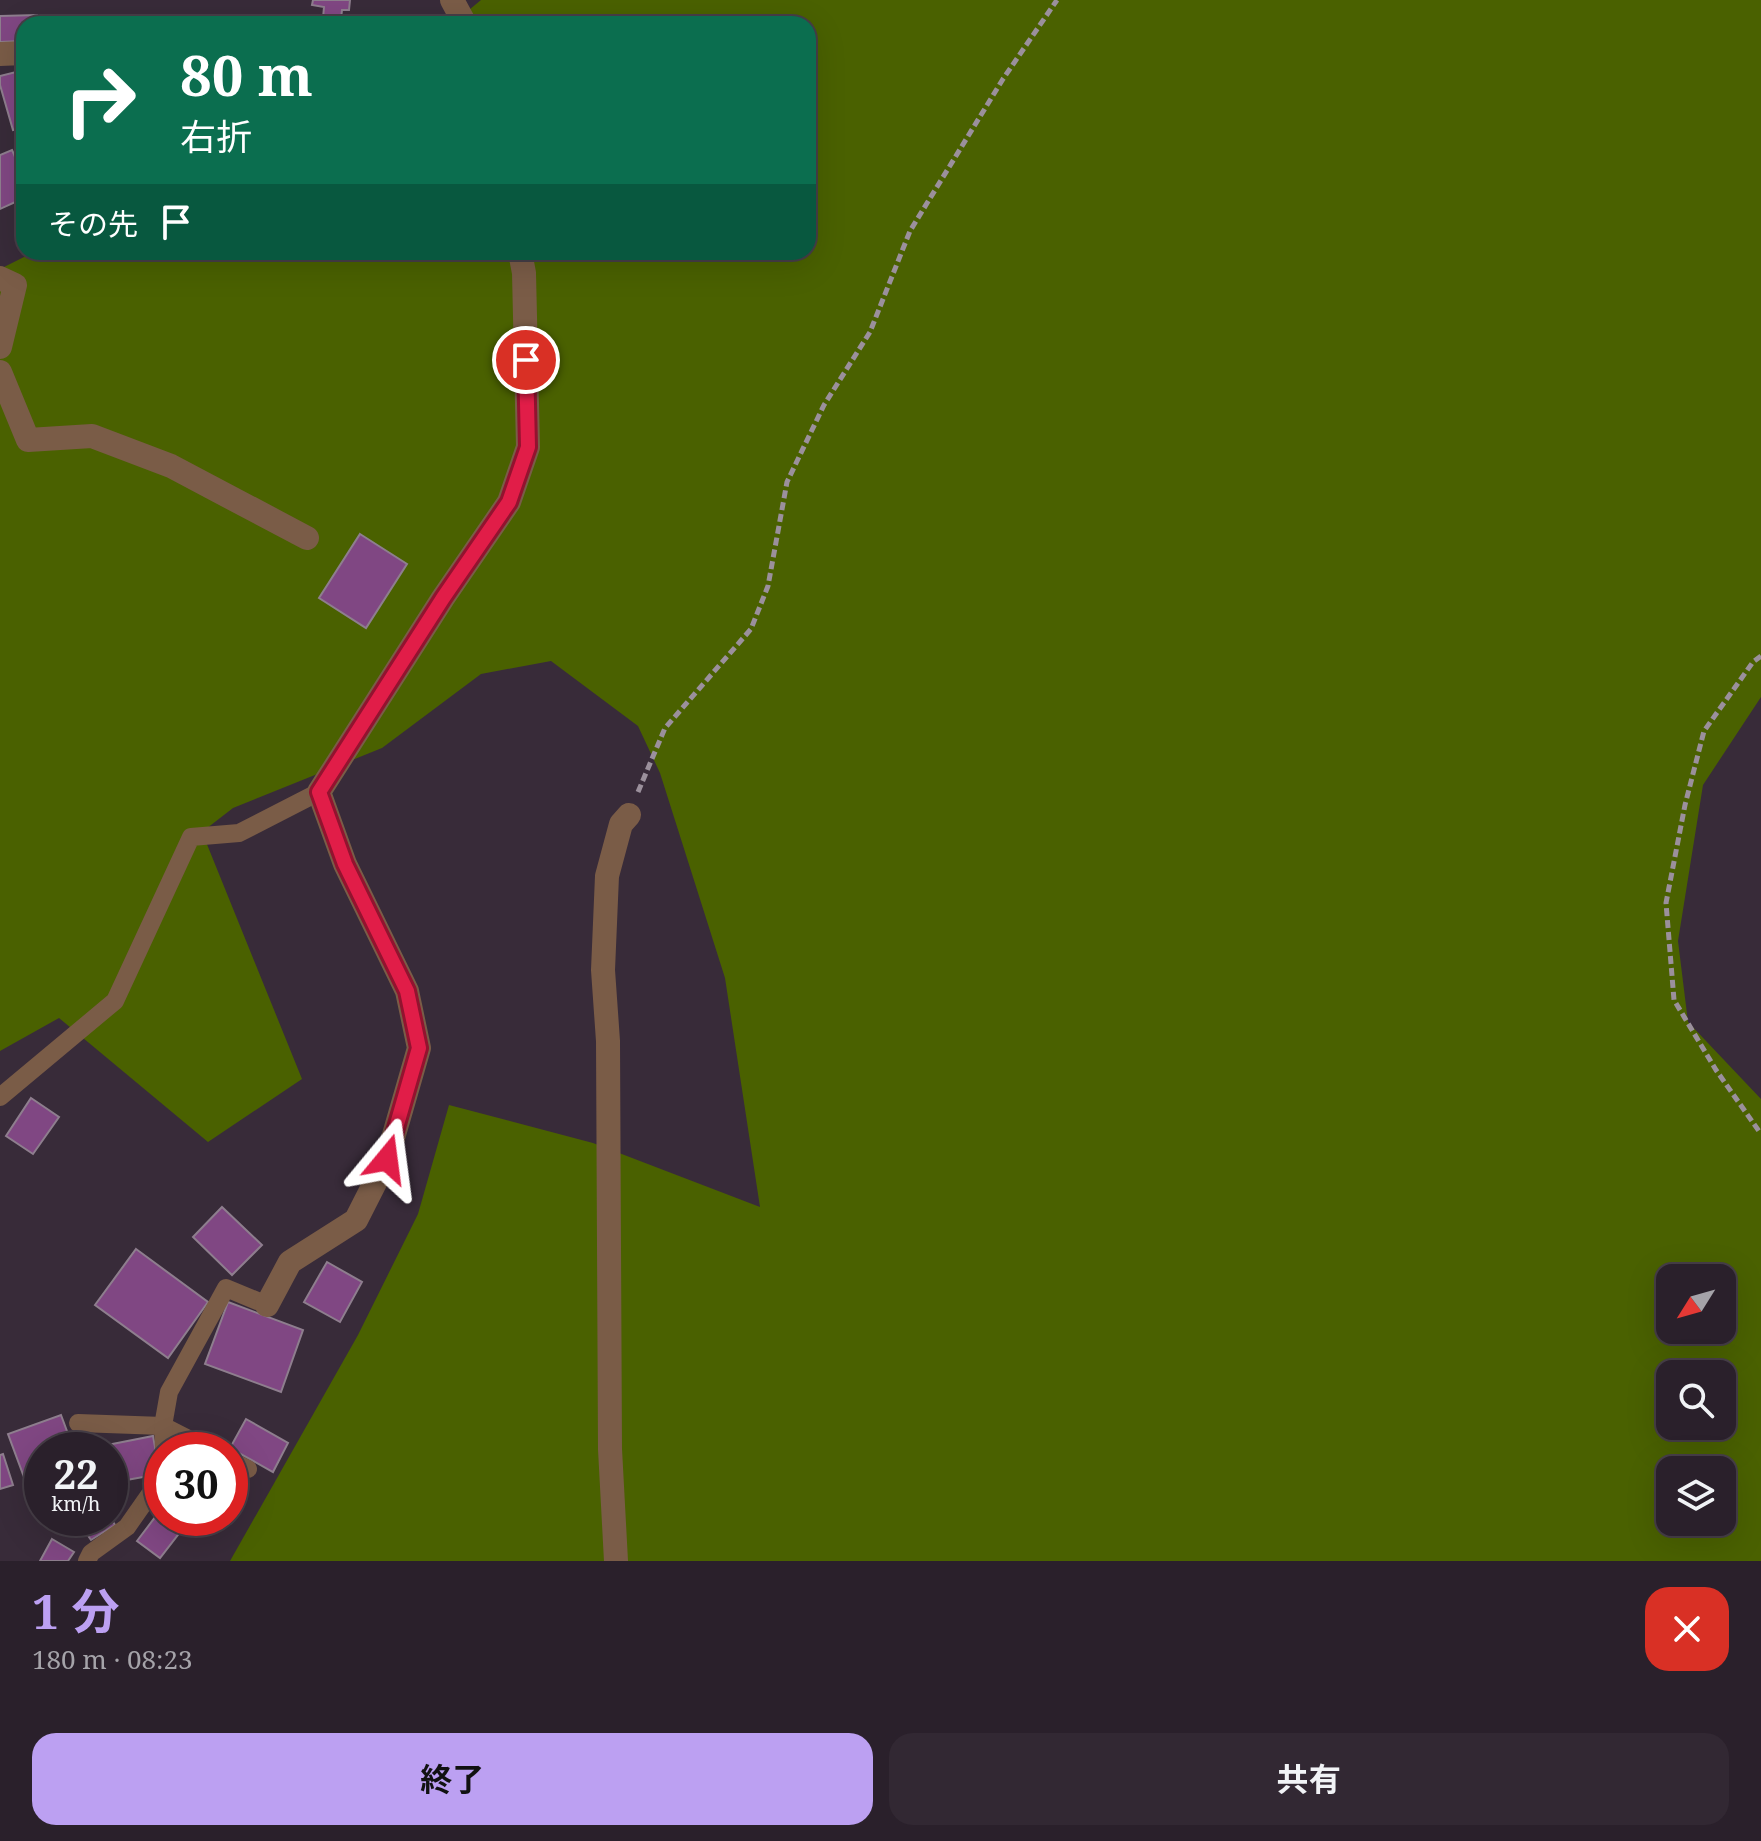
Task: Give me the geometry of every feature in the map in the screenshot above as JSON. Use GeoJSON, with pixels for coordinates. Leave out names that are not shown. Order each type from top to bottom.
{"type":"FeatureCollection","features":[{"type":"Feature","properties":{"kind":"street"},"geometry":{"type":"LineString","coordinates":[[267,1305],[290,1262],[356,1220],[387,1159],[419,1048],[407,991],[345,864],[319,792],[443,598],[509,502],[528,447],[522,260]]}},
{"type":"Feature","properties":{"kind":"street"},"geometry":{"type":"LineString","coordinates":[[0,278],[15,285],[0,347]]}},
{"type":"Feature","properties":{"kind":"street"},"geometry":{"type":"LineString","coordinates":[[0,372],[28,440],[92,436],[171,466],[307,538]]}},
{"type":"Feature","properties":{"kind":"street"},"geometry":{"type":"LineString","coordinates":[[616,1561],[610,1449],[608,1041],[603,970],[607,876],[621,824],[629,815]]}},
{"type":"Feature","properties":{"kind":"lane"},"geometry":{"type":"LineString","coordinates":[[0,1097],[115,1001],[191,837],[239,833],[319,792]]}},
{"type":"Feature","properties":{"kind":"lane"},"geometry":{"type":"LineString","coordinates":[[163,1432],[169,1392],[226,1288],[267,1305]]}},
{"type":"Feature","properties":{"kind":"lane"},"geometry":{"type":"LineString","coordinates":[[78,1423],[163,1426],[175,1432]]}},
{"type":"Feature","properties":{"kind":"lane"},"geometry":{"type":"LineString","coordinates":[[87,1561],[91,1553],[127,1527],[144,1503]]}},
{"type":"Feature","properties":{"kind":"path"},"geometry":{"type":"LineString","coordinates":[[629,815],[665,728],[751,629],[768,586],[787,482],[824,405],[870,332],[910,231],[1003,79],[1057,0]]}},
{"type":"Feature","properties":{"kind":"path"},"geometry":{"type":"LineString","coordinates":[[1761,656],[1753,662],[1704,731],[1685,805],[1666,903],[1674,1000],[1716,1070],[1761,1134]]}},
{"type":"Feature","properties":{"kind":"green space"},"geometry":{"type":"Polygon","coordinates":[[[481,0],[1761,0],[1761,697],[1703,785],[1678,941],[1688,1022],[1761,1099],[1761,1561],[230,1561],[244,1536],[248,1536],[248,1529],[358,1335],[418,1214],[449,1105],[593,1143],[760,1207],[725,978],[660,773],[638,726],[551,661],[481,674],[382,748],[233,808],[202,832],[302,1079],[208,1142],[59,1018],[0,1051],[0,269],[18,260],[816,260],[816,16],[462,16],[481,0]]]}},
{"type":"Feature","properties":{"kind":"building"},"geometry":{"type":"Polygon","coordinates":[[[313,0],[350,0],[349,10],[342,10],[341,16],[323,16],[324,7],[312,5],[313,0]]]}},
{"type":"Feature","properties":{"kind":"building"},"geometry":{"type":"Polygon","coordinates":[[[37,15],[16,16],[16,41],[0,42],[0,16],[37,15]]]}},
{"type":"Feature","properties":{"kind":"building"},"geometry":{"type":"Polygon","coordinates":[[[16,72],[16,130],[13,130],[0,76],[16,72]]]}},
{"type":"Feature","properties":{"kind":"building"},"geometry":{"type":"Polygon","coordinates":[[[12,150],[16,159],[16,202],[0,209],[0,155],[12,150]]]}},
{"type":"Feature","properties":{"kind":"building"},"geometry":{"type":"Polygon","coordinates":[[[360,534],[407,564],[366,628],[319,598],[360,534]]]}},
{"type":"Feature","properties":{"kind":"building"},"geometry":{"type":"Polygon","coordinates":[[[31,1098],[59,1117],[33,1154],[6,1136],[31,1098]]]}},
{"type":"Feature","properties":{"kind":"building"},"geometry":{"type":"Polygon","coordinates":[[[222,1207],[262,1245],[232,1275],[193,1237],[222,1207]]]}},
{"type":"Feature","properties":{"kind":"building"},"geometry":{"type":"Polygon","coordinates":[[[136,1249],[208,1302],[168,1358],[95,1305],[136,1249]]]}},
{"type":"Feature","properties":{"kind":"building"},"geometry":{"type":"Polygon","coordinates":[[[327,1262],[362,1282],[340,1322],[304,1302],[327,1262]]]}},
{"type":"Feature","properties":{"kind":"building"},"geometry":{"type":"Polygon","coordinates":[[[228,1302],[303,1330],[281,1392],[205,1364],[228,1302]]]}},
{"type":"Feature","properties":{"kind":"building"},"geometry":{"type":"Polygon","coordinates":[[[61,1415],[67,1432],[24,1432],[24,1477],[8,1434],[61,1415]]]}},
{"type":"Feature","properties":{"kind":"building"},"geometry":{"type":"Polygon","coordinates":[[[246,1419],[288,1443],[273,1472],[248,1458],[248,1432],[239,1432],[246,1419]]]}},
{"type":"Feature","properties":{"kind":"building"},"geometry":{"type":"Polygon","coordinates":[[[144,1438],[144,1477],[128,1480],[128,1441],[144,1438]]]}},
{"type":"Feature","properties":{"kind":"building"},"geometry":{"type":"Polygon","coordinates":[[[3,1454],[13,1485],[0,1489],[0,1455],[3,1454]]]}},
{"type":"Feature","properties":{"kind":"building"},"geometry":{"type":"Polygon","coordinates":[[[144,1532],[144,1536],[177,1536],[160,1558],[137,1541],[144,1532]]]}},
{"type":"Feature","properties":{"kind":"building"},"geometry":{"type":"Polygon","coordinates":[[[52,1539],[74,1552],[68,1561],[40,1561],[52,1539]]]}},
{"type":"Feature","properties":{"kind":"route"},"geometry":{"type":"LineString","coordinates":[[387,1159],[419,1048],[407,991],[345,864],[319,792],[443,598],[509,502],[528,447],[526,360]]}}]}
